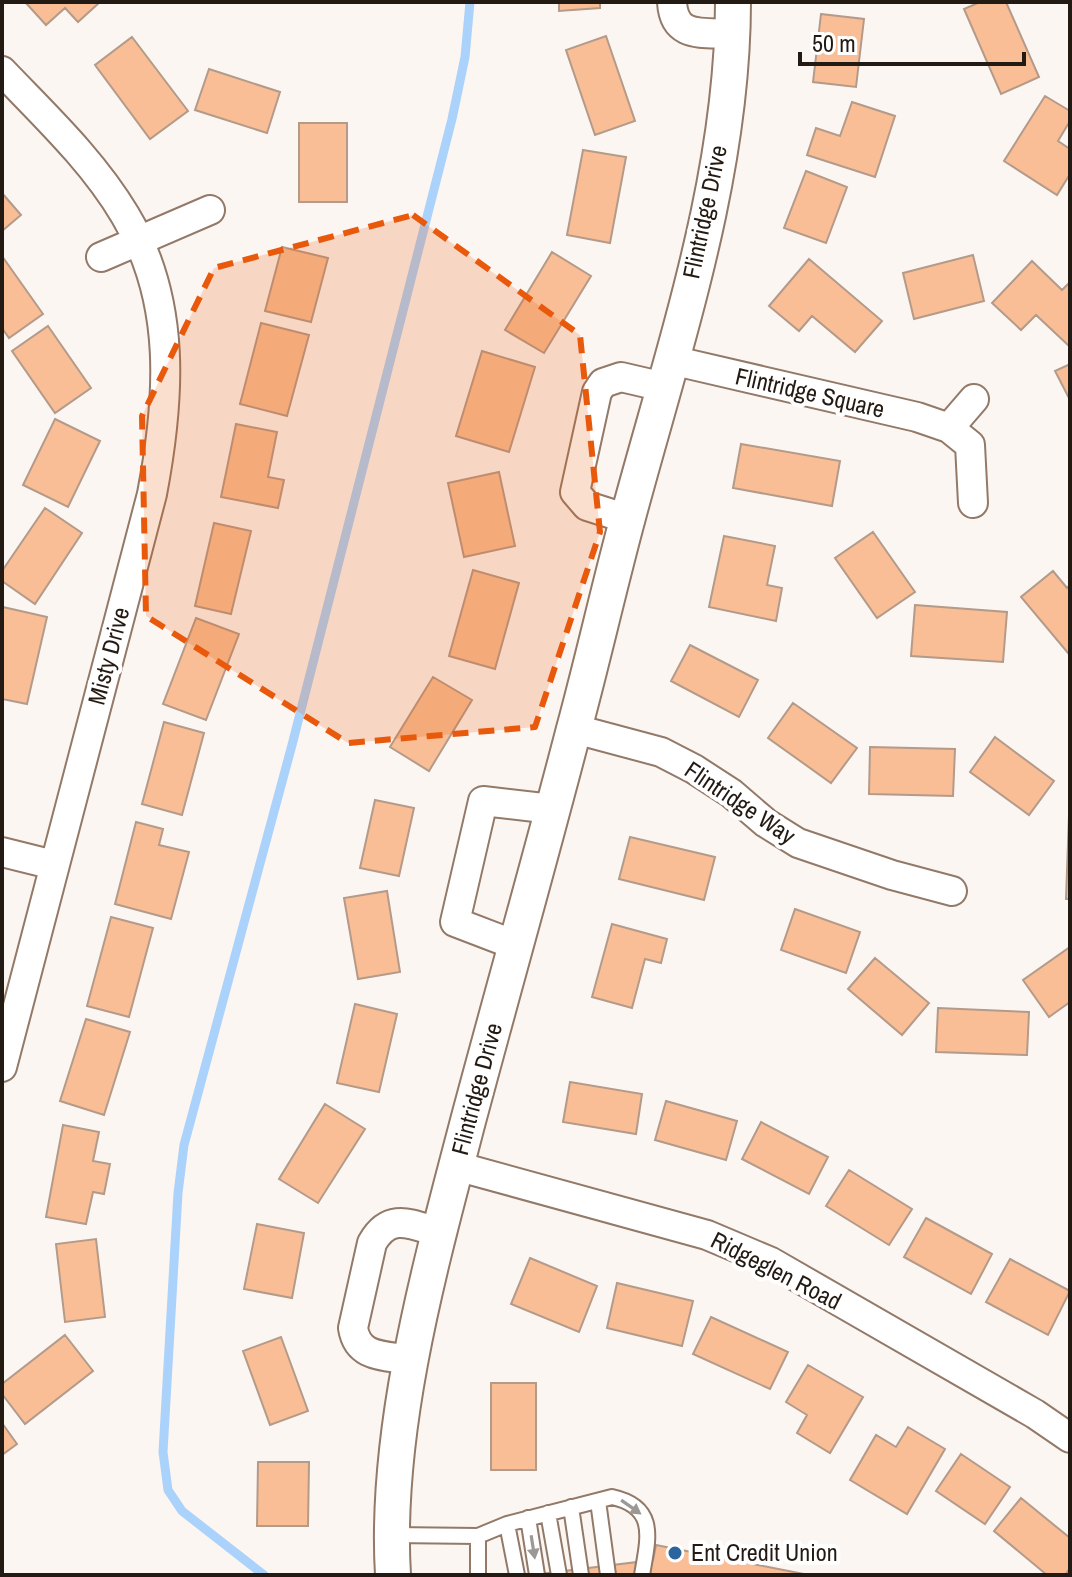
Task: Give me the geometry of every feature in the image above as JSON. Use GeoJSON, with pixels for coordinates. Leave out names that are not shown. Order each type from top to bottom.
{"type":"FeatureCollection","features":[{"type":"Feature","properties":{"kind":"street","name":"Flintridge Drive"},"geometry":{"type":"LineString","coordinates":[[393,1575],[397,1459],[412,1360],[456,1166],[575,729],[715,186],[729,88],[733,18],[691,31],[678,26],[673,19],[672,2]]}},
{"type":"Feature","properties":{"kind":"street","name":"Misty Drive"},"geometry":{"type":"LineString","coordinates":[[2,71],[100,179],[139,241],[155,286],[167,380],[162,440],[152,494],[2,1067]]}},
{"type":"Feature","properties":{"kind":"street"},"geometry":{"type":"LineString","coordinates":[[101,257],[210,210]]}},
{"type":"Feature","properties":{"kind":"street","name":"Flintridge Square"},"geometry":{"type":"LineString","coordinates":[[667,373],[917,417],[949,428]]}},
{"type":"Feature","properties":{"kind":"street"},"geometry":{"type":"LineString","coordinates":[[628,519],[587,506],[575,492],[597,392],[603,383],[621,377],[667,373]]}},
{"type":"Feature","properties":{"kind":"street"},"geometry":{"type":"LineString","coordinates":[[973,503],[970,445],[949,428],[974,399]]}},
{"type":"Feature","properties":{"kind":"street","name":"Flintridge Way"},"geometry":{"type":"LineString","coordinates":[[575,729],[661,752],[731,793],[766,823],[798,843],[892,875],[952,891]]}},
{"type":"Feature","properties":{"kind":"street"},"geometry":{"type":"LineString","coordinates":[[515,945],[455,922],[483,801],[552,809]]}},
{"type":"Feature","properties":{"kind":"street"},"geometry":{"type":"LineString","coordinates":[[2,852],[54,865]]}},
{"type":"Feature","properties":{"kind":"street","name":"Ridgeglen Road"},"geometry":{"type":"LineString","coordinates":[[456,1166],[707,1235],[740,1248],[771,1262],[1035,1414],[1070,1438]]}},
{"type":"Feature","properties":{"kind":"street"},"geometry":{"type":"LineString","coordinates":[[412,1360],[367,1352],[358,1346],[354,1337],[353,1328],[372,1243],[386,1225],[399,1221],[441,1233]]}},
{"type":"Feature","properties":{"kind":"lane"},"geometry":{"type":"LineString","coordinates":[[392,1535],[478,1536],[507,1524],[612,1497],[636,1507],[645,1517],[647,1543],[642,1575]]}},
{"type":"Feature","properties":{"kind":"lane"},"geometry":{"type":"LineString","coordinates":[[598,1501],[608,1575]]}},
{"type":"Feature","properties":{"kind":"lane"},"geometry":{"type":"LineString","coordinates":[[571,1507],[581,1575]]}},
{"type":"Feature","properties":{"kind":"lane"},"geometry":{"type":"LineString","coordinates":[[548,1513],[559,1575]]}},
{"type":"Feature","properties":{"kind":"lane"},"geometry":{"type":"LineString","coordinates":[[528,1518],[537,1575]]}},
{"type":"Feature","properties":{"kind":"lane"},"geometry":{"type":"LineString","coordinates":[[507,1524],[517,1575]]}},
{"type":"Feature","properties":{"kind":"lane"},"geometry":{"type":"LineString","coordinates":[[478,1536],[478,1575]]}},
{"type":"Feature","properties":{"kind":"highlighted area"},"geometry":{"type":"Polygon","coordinates":[[[413,215],[580,335],[600,532],[535,727],[348,743],[146,616],[142,416],[214,268],[413,215]]]}},
{"type":"Feature","properties":{"kind":"building"},"geometry":{"type":"Polygon","coordinates":[[[25,2],[100,2],[78,22],[65,8],[46,25],[25,2]]]}},
{"type":"Feature","properties":{"kind":"building"},"geometry":{"type":"Polygon","coordinates":[[[559,2],[600,2],[600,8],[559,11],[559,2]]]}},
{"type":"Feature","properties":{"kind":"building"},"geometry":{"type":"Polygon","coordinates":[[[980,2],[1006,2],[1039,77],[1001,94],[964,9],[980,2]]]}},
{"type":"Feature","properties":{"kind":"building"},"geometry":{"type":"Polygon","coordinates":[[[821,14],[864,19],[856,87],[813,82],[821,14]]]}},
{"type":"Feature","properties":{"kind":"building"},"geometry":{"type":"Polygon","coordinates":[[[606,36],[635,121],[595,135],[566,50],[606,36]]]}},
{"type":"Feature","properties":{"kind":"building"},"geometry":{"type":"Polygon","coordinates":[[[132,37],[188,111],[150,139],[95,65],[132,37]]]}},
{"type":"Feature","properties":{"kind":"building"},"geometry":{"type":"Polygon","coordinates":[[[209,69],[280,92],[267,133],[195,110],[209,69]]]}},
{"type":"Feature","properties":{"kind":"building"},"geometry":{"type":"Polygon","coordinates":[[[1045,96],[1070,111],[1070,121],[1058,141],[1070,149],[1070,174],[1057,195],[1004,161],[1045,96]]]}},
{"type":"Feature","properties":{"kind":"building"},"geometry":{"type":"Polygon","coordinates":[[[852,102],[895,116],[875,177],[807,155],[816,128],[840,136],[852,102]]]}},
{"type":"Feature","properties":{"kind":"building"},"geometry":{"type":"Polygon","coordinates":[[[299,123],[347,123],[347,202],[299,202],[299,123]]]}},
{"type":"Feature","properties":{"kind":"building"},"geometry":{"type":"Polygon","coordinates":[[[583,150],[626,157],[610,243],[567,235],[583,150]]]}},
{"type":"Feature","properties":{"kind":"building"},"geometry":{"type":"Polygon","coordinates":[[[806,171],[847,187],[826,243],[784,228],[806,171]]]}},
{"type":"Feature","properties":{"kind":"building"},"geometry":{"type":"Polygon","coordinates":[[[2,193],[21,215],[2,231],[2,193]]]}},
{"type":"Feature","properties":{"kind":"building"},"geometry":{"type":"Polygon","coordinates":[[[282,247],[328,258],[311,322],[265,311],[282,247]]]}},
{"type":"Feature","properties":{"kind":"building"},"geometry":{"type":"Polygon","coordinates":[[[552,252],[591,276],[544,353],[505,330],[552,252]]]}},
{"type":"Feature","properties":{"kind":"building"},"geometry":{"type":"Polygon","coordinates":[[[973,255],[984,301],[914,319],[903,273],[973,255]]]}},
{"type":"Feature","properties":{"kind":"building"},"geometry":{"type":"Polygon","coordinates":[[[2,256],[43,314],[9,338],[2,328],[2,256]]]}},
{"type":"Feature","properties":{"kind":"building"},"geometry":{"type":"Polygon","coordinates":[[[809,259],[882,321],[855,352],[812,316],[799,331],[769,306],[809,259]]]}},
{"type":"Feature","properties":{"kind":"building"},"geometry":{"type":"Polygon","coordinates":[[[1032,261],[1062,290],[1070,282],[1069,346],[1036,315],[1021,330],[992,303],[1032,261]]]}},
{"type":"Feature","properties":{"kind":"building"},"geometry":{"type":"Polygon","coordinates":[[[261,323],[309,335],[287,416],[240,404],[261,323]]]}},
{"type":"Feature","properties":{"kind":"building"},"geometry":{"type":"Polygon","coordinates":[[[48,326],[91,388],[55,413],[12,351],[48,326]]]}},
{"type":"Feature","properties":{"kind":"building"},"geometry":{"type":"Polygon","coordinates":[[[482,351],[535,367],[509,452],[456,436],[482,351]]]}},
{"type":"Feature","properties":{"kind":"building"},"geometry":{"type":"Polygon","coordinates":[[[1070,364],[1070,400],[1055,371],[1070,364]]]}},
{"type":"Feature","properties":{"kind":"building"},"geometry":{"type":"Polygon","coordinates":[[[55,419],[100,441],[68,507],[23,485],[55,419]]]}},
{"type":"Feature","properties":{"kind":"building"},"geometry":{"type":"Polygon","coordinates":[[[236,424],[277,432],[268,477],[284,480],[278,508],[221,497],[236,424]]]}},
{"type":"Feature","properties":{"kind":"building"},"geometry":{"type":"Polygon","coordinates":[[[741,444],[840,461],[832,506],[733,488],[741,444]]]}},
{"type":"Feature","properties":{"kind":"building"},"geometry":{"type":"Polygon","coordinates":[[[499,472],[515,546],[464,557],[448,483],[499,472]]]}},
{"type":"Feature","properties":{"kind":"building"},"geometry":{"type":"Polygon","coordinates":[[[45,508],[82,533],[35,604],[2,581],[2,571],[45,508]]]}},
{"type":"Feature","properties":{"kind":"building"},"geometry":{"type":"Polygon","coordinates":[[[214,523],[251,531],[231,614],[195,606],[214,523]]]}},
{"type":"Feature","properties":{"kind":"building"},"geometry":{"type":"Polygon","coordinates":[[[873,532],[915,592],[877,618],[835,558],[873,532]]]}},
{"type":"Feature","properties":{"kind":"building"},"geometry":{"type":"Polygon","coordinates":[[[724,536],[775,546],[767,585],[782,588],[776,621],[709,607],[724,536]]]}},
{"type":"Feature","properties":{"kind":"building"},"geometry":{"type":"Polygon","coordinates":[[[473,570],[519,583],[495,669],[449,656],[473,570]]]}},
{"type":"Feature","properties":{"kind":"building"},"geometry":{"type":"Polygon","coordinates":[[[1053,571],[1067,588],[1070,585],[1068,653],[1021,597],[1053,571]]]}},
{"type":"Feature","properties":{"kind":"building"},"geometry":{"type":"Polygon","coordinates":[[[915,605],[1007,612],[1003,662],[911,656],[915,605]]]}},
{"type":"Feature","properties":{"kind":"building"},"geometry":{"type":"Polygon","coordinates":[[[3,607],[47,617],[27,704],[2,699],[3,607]]]}},
{"type":"Feature","properties":{"kind":"building"},"geometry":{"type":"Polygon","coordinates":[[[196,618],[239,634],[206,720],[163,704],[196,618]]]}},
{"type":"Feature","properties":{"kind":"building"},"geometry":{"type":"Polygon","coordinates":[[[690,645],[758,680],[739,717],[671,681],[690,645]]]}},
{"type":"Feature","properties":{"kind":"building"},"geometry":{"type":"Polygon","coordinates":[[[433,677],[472,700],[429,771],[390,747],[433,677]]]}},
{"type":"Feature","properties":{"kind":"building"},"geometry":{"type":"Polygon","coordinates":[[[793,703],[857,748],[831,783],[768,738],[793,703]]]}},
{"type":"Feature","properties":{"kind":"building"},"geometry":{"type":"Polygon","coordinates":[[[164,722],[204,733],[182,815],[142,804],[164,722]]]}},
{"type":"Feature","properties":{"kind":"building"},"geometry":{"type":"Polygon","coordinates":[[[995,737],[1054,781],[1029,815],[970,772],[995,737]]]}},
{"type":"Feature","properties":{"kind":"building"},"geometry":{"type":"Polygon","coordinates":[[[870,747],[955,749],[953,796],[869,794],[870,747]]]}},
{"type":"Feature","properties":{"kind":"building"},"geometry":{"type":"Polygon","coordinates":[[[375,800],[414,808],[399,876],[360,868],[375,800]]]}},
{"type":"Feature","properties":{"kind":"building"},"geometry":{"type":"Polygon","coordinates":[[[1069,815],[1070,899],[1066,899],[1069,815]]]}},
{"type":"Feature","properties":{"kind":"building"},"geometry":{"type":"Polygon","coordinates":[[[136,822],[163,829],[159,845],[189,852],[171,919],[115,904],[136,822]]]}},
{"type":"Feature","properties":{"kind":"building"},"geometry":{"type":"Polygon","coordinates":[[[630,837],[715,857],[704,900],[619,879],[630,837]]]}},
{"type":"Feature","properties":{"kind":"building"},"geometry":{"type":"Polygon","coordinates":[[[387,891],[400,972],[358,979],[344,898],[387,891]]]}},
{"type":"Feature","properties":{"kind":"building"},"geometry":{"type":"Polygon","coordinates":[[[795,909],[860,932],[846,973],[781,950],[795,909]]]}},
{"type":"Feature","properties":{"kind":"building"},"geometry":{"type":"Polygon","coordinates":[[[111,917],[153,928],[129,1017],[87,1006],[111,917]]]}},
{"type":"Feature","properties":{"kind":"building"},"geometry":{"type":"Polygon","coordinates":[[[612,924],[667,939],[661,963],[645,959],[632,1008],[592,997],[612,924]]]}},
{"type":"Feature","properties":{"kind":"building"},"geometry":{"type":"Polygon","coordinates":[[[1070,947],[1070,1002],[1049,1017],[1023,980],[1070,947]]]}},
{"type":"Feature","properties":{"kind":"building"},"geometry":{"type":"Polygon","coordinates":[[[875,958],[929,1003],[902,1035],[848,989],[875,958]]]}},
{"type":"Feature","properties":{"kind":"building"},"geometry":{"type":"Polygon","coordinates":[[[355,1004],[397,1014],[379,1092],[337,1083],[355,1004]]]}},
{"type":"Feature","properties":{"kind":"building"},"geometry":{"type":"Polygon","coordinates":[[[938,1008],[1029,1012],[1027,1055],[936,1052],[938,1008]]]}},
{"type":"Feature","properties":{"kind":"building"},"geometry":{"type":"Polygon","coordinates":[[[86,1019],[130,1032],[104,1115],[60,1101],[86,1019]]]}},
{"type":"Feature","properties":{"kind":"building"},"geometry":{"type":"Polygon","coordinates":[[[570,1082],[642,1094],[636,1134],[563,1122],[570,1082]]]}},
{"type":"Feature","properties":{"kind":"building"},"geometry":{"type":"Polygon","coordinates":[[[666,1101],[737,1121],[726,1160],[655,1140],[666,1101]]]}},
{"type":"Feature","properties":{"kind":"building"},"geometry":{"type":"Polygon","coordinates":[[[325,1104],[365,1129],[318,1203],[279,1179],[325,1104]]]}},
{"type":"Feature","properties":{"kind":"building"},"geometry":{"type":"Polygon","coordinates":[[[761,1122],[828,1157],[809,1194],[742,1159],[761,1122]]]}},
{"type":"Feature","properties":{"kind":"building"},"geometry":{"type":"Polygon","coordinates":[[[63,1125],[99,1132],[93,1161],[110,1164],[104,1194],[93,1192],[86,1224],[46,1217],[63,1125]]]}},
{"type":"Feature","properties":{"kind":"building"},"geometry":{"type":"Polygon","coordinates":[[[849,1170],[912,1209],[889,1245],[826,1206],[849,1170]]]}},
{"type":"Feature","properties":{"kind":"building"},"geometry":{"type":"Polygon","coordinates":[[[926,1218],[992,1254],[971,1294],[904,1257],[926,1218]]]}},
{"type":"Feature","properties":{"kind":"building"},"geometry":{"type":"Polygon","coordinates":[[[257,1224],[304,1233],[292,1298],[244,1289],[257,1224]]]}},
{"type":"Feature","properties":{"kind":"building"},"geometry":{"type":"Polygon","coordinates":[[[96,1239],[105,1317],[65,1322],[56,1244],[96,1239]]]}},
{"type":"Feature","properties":{"kind":"building"},"geometry":{"type":"Polygon","coordinates":[[[530,1258],[597,1286],[579,1332],[511,1304],[530,1258]]]}},
{"type":"Feature","properties":{"kind":"building"},"geometry":{"type":"Polygon","coordinates":[[[1010,1259],[1070,1291],[1048,1335],[986,1302],[1010,1259]]]}},
{"type":"Feature","properties":{"kind":"building"},"geometry":{"type":"Polygon","coordinates":[[[617,1283],[693,1301],[682,1346],[607,1328],[617,1283]]]}},
{"type":"Feature","properties":{"kind":"building"},"geometry":{"type":"Polygon","coordinates":[[[711,1317],[788,1352],[770,1389],[693,1354],[711,1317]]]}},
{"type":"Feature","properties":{"kind":"building"},"geometry":{"type":"Polygon","coordinates":[[[65,1335],[93,1371],[25,1424],[2,1394],[2,1384],[65,1335]]]}},
{"type":"Feature","properties":{"kind":"building"},"geometry":{"type":"Polygon","coordinates":[[[281,1337],[308,1411],[270,1425],[243,1351],[281,1337]]]}},
{"type":"Feature","properties":{"kind":"building"},"geometry":{"type":"Polygon","coordinates":[[[808,1365],[863,1397],[830,1453],[797,1433],[807,1415],[786,1402],[808,1365]]]}},
{"type":"Feature","properties":{"kind":"building"},"geometry":{"type":"Polygon","coordinates":[[[491,1383],[536,1383],[536,1470],[491,1470],[491,1383]]]}},
{"type":"Feature","properties":{"kind":"building"},"geometry":{"type":"Polygon","coordinates":[[[2,1423],[17,1444],[2,1455],[2,1423]]]}},
{"type":"Feature","properties":{"kind":"building"},"geometry":{"type":"Polygon","coordinates":[[[908,1427],[945,1449],[907,1514],[850,1480],[876,1435],[896,1447],[908,1427]]]}},
{"type":"Feature","properties":{"kind":"building"},"geometry":{"type":"Polygon","coordinates":[[[961,1454],[1010,1487],[985,1524],[936,1491],[961,1454]]]}},
{"type":"Feature","properties":{"kind":"building"},"geometry":{"type":"Polygon","coordinates":[[[258,1462],[309,1462],[308,1526],[257,1526],[258,1462]]]}},
{"type":"Feature","properties":{"kind":"building"},"geometry":{"type":"Polygon","coordinates":[[[1021,1498],[1070,1538],[1070,1568],[1065,1575],[1047,1575],[994,1531],[1021,1498]]]}},
{"type":"Feature","properties":{"kind":"building","name":"Ent Credit Union"},"geometry":{"type":"Polygon","coordinates":[[[656,1545],[809,1575],[531,1575],[653,1560],[656,1545]]]}},
{"type":"Feature","properties":{"kind":"waterway"},"geometry":{"type":"LineString","coordinates":[[264,1575],[182,1511],[168,1490],[163,1452],[178,1193],[184,1145],[292,745],[452,119],[465,57],[470,2]]}},
{"type":"Feature","properties":{"kind":"place","name":"Ent Credit Union"},"geometry":{"type":"Point","coordinates":[675,1553]}}]}
